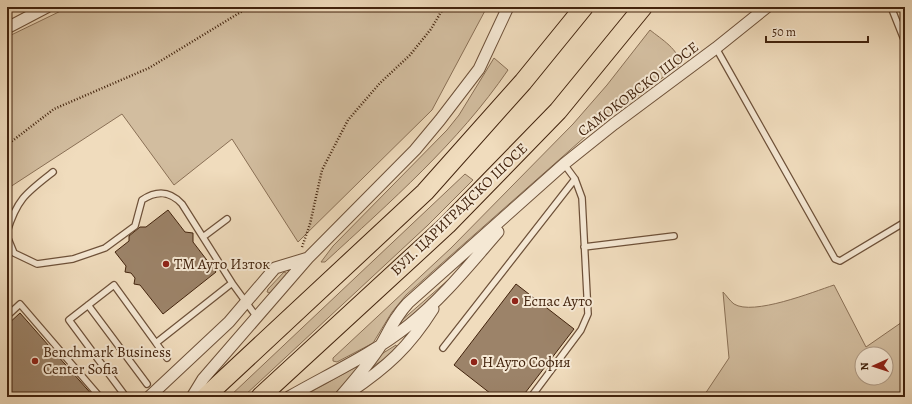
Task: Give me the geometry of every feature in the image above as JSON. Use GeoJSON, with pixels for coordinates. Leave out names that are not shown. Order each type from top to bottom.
{"type":"FeatureCollection","features":[{"type":"Feature","properties":{"kind":"highway"},"geometry":{"type":"LineString","coordinates":[[205,397],[425,192],[523,82],[584,7]]}},
{"type":"Feature","properties":{"kind":"highway","name":"БУЛ. ЦАРИГРАДСКО ШОСЕ"},"geometry":{"type":"LineString","coordinates":[[260,397],[447,225],[558,111],[643,7]]}},
{"type":"Feature","properties":{"kind":"street"},"geometry":{"type":"LineString","coordinates":[[7,28],[47,7]]}},
{"type":"Feature","properties":{"kind":"street"},"geometry":{"type":"LineString","coordinates":[[192,397],[203,379],[256,316],[308,258],[415,150],[440,120],[479,69],[508,7]]}},
{"type":"Feature","properties":{"kind":"street","name":"САМОКОВСКО ШОСЕ"},"geometry":{"type":"LineString","coordinates":[[381,345],[395,318],[408,303],[529,197],[564,164],[614,124],[716,48],[767,7]]}},
{"type":"Feature","properties":{"kind":"street","name":"САМОКОВСКО ШОСЕ"},"geometry":{"type":"LineString","coordinates":[[289,397],[381,345],[409,325],[439,298],[529,197]]}},
{"type":"Feature","properties":{"kind":"street"},"geometry":{"type":"LineString","coordinates":[[149,397],[228,322],[275,268],[308,258]]}},
{"type":"Feature","properties":{"kind":"street"},"geometry":{"type":"LineString","coordinates":[[343,397],[368,380],[402,352],[420,328],[439,298]]}},
{"type":"Feature","properties":{"kind":"street"},"geometry":{"type":"LineString","coordinates":[[340,397],[381,345]]}},
{"type":"Feature","properties":{"kind":"lane"},"geometry":{"type":"LineString","coordinates":[[891,7],[905,42]]}},
{"type":"Feature","properties":{"kind":"lane"},"geometry":{"type":"LineString","coordinates":[[716,48],[835,259],[840,261],[905,222]]}},
{"type":"Feature","properties":{"kind":"lane"},"geometry":{"type":"LineString","coordinates":[[531,397],[581,330],[588,314],[582,198],[575,179],[564,164]]}},
{"type":"Feature","properties":{"kind":"lane"},"geometry":{"type":"LineString","coordinates":[[7,232],[12,214],[26,192],[52,172]]}},
{"type":"Feature","properties":{"kind":"lane"},"geometry":{"type":"LineString","coordinates":[[442,348],[575,179]]}},
{"type":"Feature","properties":{"kind":"lane"},"geometry":{"type":"LineString","coordinates":[[7,236],[14,253],[38,264],[73,259],[105,248],[135,226],[142,200],[154,193],[160,192],[176,198],[232,283],[256,316]]}},
{"type":"Feature","properties":{"kind":"lane"},"geometry":{"type":"LineString","coordinates":[[203,237],[227,219]]}},
{"type":"Feature","properties":{"kind":"lane"},"geometry":{"type":"LineString","coordinates":[[584,247],[674,236]]}},
{"type":"Feature","properties":{"kind":"lane"},"geometry":{"type":"LineString","coordinates":[[156,342],[232,283]]}},
{"type":"Feature","properties":{"kind":"lane"},"geometry":{"type":"LineString","coordinates":[[126,397],[69,320],[114,285],[167,358]]}},
{"type":"Feature","properties":{"kind":"lane"},"geometry":{"type":"LineString","coordinates":[[7,306],[9,313],[20,304],[100,397]]}},
{"type":"Feature","properties":{"kind":"lane"},"geometry":{"type":"LineString","coordinates":[[88,305],[147,384]]}},
{"type":"Feature","properties":{"kind":"path"},"geometry":{"type":"LineString","coordinates":[[7,145],[54,109],[149,68],[248,7]]}},
{"type":"Feature","properties":{"kind":"path"},"geometry":{"type":"LineString","coordinates":[[308,258],[302,247],[310,224],[322,170],[348,120],[380,84],[410,55],[431,29],[444,7]]}},
{"type":"Feature","properties":{"kind":"shaded area"},"geometry":{"type":"Polygon","coordinates":[[[69,7],[487,7],[432,110],[298,242],[232,139],[174,185],[122,114],[7,189],[7,37],[69,7]]]}},
{"type":"Feature","properties":{"kind":"shaded area"},"geometry":{"type":"Polygon","coordinates":[[[650,30],[677,54],[680,65],[604,120],[406,295],[392,312],[373,343],[337,362],[333,361],[333,358],[451,248],[573,124],[607,85],[650,30]]]}},
{"type":"Feature","properties":{"kind":"shaded area"},"geometry":{"type":"Polygon","coordinates":[[[494,58],[508,70],[467,122],[422,171],[325,262],[321,262],[333,246],[447,130],[459,115],[494,58]]]}},
{"type":"Feature","properties":{"kind":"shaded area"},"geometry":{"type":"Polygon","coordinates":[[[465,174],[473,180],[428,225],[243,397],[229,397],[465,174]]]}},
{"type":"Feature","properties":{"kind":"shaded area"},"geometry":{"type":"Polygon","coordinates":[[[284,272],[288,274],[271,293],[267,292],[268,289],[284,272]]]}},
{"type":"Feature","properties":{"kind":"shaded area"},"geometry":{"type":"Polygon","coordinates":[[[448,280],[447,285],[403,324],[400,324],[401,321],[448,280]]]}},
{"type":"Feature","properties":{"kind":"shaded area"},"geometry":{"type":"Polygon","coordinates":[[[834,285],[865,346],[854,346],[854,386],[894,386],[894,346],[867,346],[905,320],[905,397],[703,397],[729,358],[723,292],[734,304],[743,307],[768,305],[834,285]]]}},
{"type":"Feature","properties":{"kind":"shaded area"},"geometry":{"type":"Polygon","coordinates":[[[396,345],[397,347],[386,358],[372,367],[380,355],[396,345]]]}},
{"type":"Feature","properties":{"kind":"shaded area"},"geometry":{"type":"Polygon","coordinates":[[[356,367],[359,367],[337,392],[330,397],[301,397],[356,367]]]}},
{"type":"Feature","properties":{"kind":"building"},"geometry":{"type":"Polygon","coordinates":[[[168,210],[185,232],[193,233],[193,242],[216,272],[163,314],[140,285],[134,284],[135,278],[131,273],[125,272],[126,266],[115,252],[129,241],[129,236],[140,227],[146,227],[168,210]]]}},
{"type":"Feature","properties":{"kind":"building"},"geometry":{"type":"Polygon","coordinates":[[[516,284],[574,329],[522,397],[495,397],[454,365],[516,284]]]}},
{"type":"Feature","properties":{"kind":"building","name":"Benchmark Business Center Sofia"},"geometry":{"type":"Polygon","coordinates":[[[20,313],[94,397],[7,397],[7,325],[20,313]]]}},
{"type":"Feature","properties":{"kind":"place","name":"ТМ Ауто Изток"},"geometry":{"type":"Point","coordinates":[166,264]}},
{"type":"Feature","properties":{"kind":"place","name":"Еспас Ауто"},"geometry":{"type":"Point","coordinates":[515,301]}},
{"type":"Feature","properties":{"kind":"place","name":"Benchmark Business Center Sofia"},"geometry":{"type":"Point","coordinates":[35,361]}},
{"type":"Feature","properties":{"kind":"place","name":"Н Ауто София"},"geometry":{"type":"Point","coordinates":[474,362]}}]}
